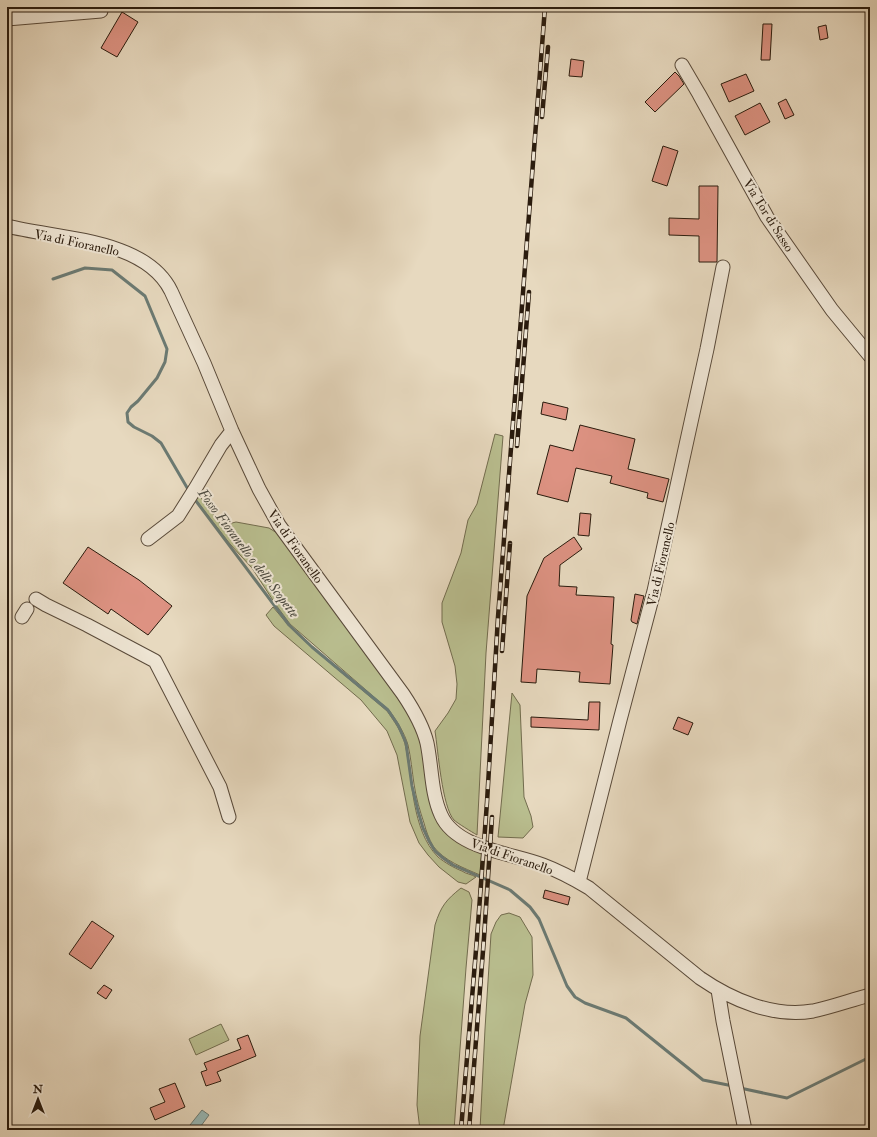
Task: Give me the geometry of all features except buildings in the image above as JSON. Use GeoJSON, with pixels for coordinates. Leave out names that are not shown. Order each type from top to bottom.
{"type":"FeatureCollection","features":[{"type":"Feature","properties":{"kind":"street"},"geometry":{"type":"LineString","coordinates":[[7,19],[102,11]]}},
{"type":"Feature","properties":{"kind":"street","name":"Via Tor di Sasso"},"geometry":{"type":"LineString","coordinates":[[682,65],[700,94],[767,217],[832,310],[870,356]]}},
{"type":"Feature","properties":{"kind":"street","name":"Via di Fioranello"},"geometry":{"type":"LineString","coordinates":[[7,226],[113,248],[134,256],[152,266],[165,280],[172,291],[204,363],[232,431],[259,489],[279,525],[399,688],[414,712],[425,735],[433,788],[439,810],[445,822],[456,834],[472,843],[542,864],[579,882],[589,888],[700,978],[718,990],[754,1005],[793,1012],[813,1011],[870,995]]}},
{"type":"Feature","properties":{"kind":"street","name":"Via di Fioranello"},"geometry":{"type":"LineString","coordinates":[[579,882],[654,591],[706,356],[723,267]]}},
{"type":"Feature","properties":{"kind":"street"},"geometry":{"type":"LineString","coordinates":[[148,539],[178,516],[220,445],[232,431]]}},
{"type":"Feature","properties":{"kind":"street"},"geometry":{"type":"LineString","coordinates":[[36,599],[87,624],[155,661],[220,787],[229,817]]}},
{"type":"Feature","properties":{"kind":"street"},"geometry":{"type":"LineString","coordinates":[[718,990],[745,1130]]}},
{"type":"Feature","properties":{"kind":"green space"},"geometry":{"type":"Polygon","coordinates":[[[495,434],[503,436],[486,653],[477,835],[454,820],[450,813],[446,803],[435,731],[456,699],[457,684],[455,666],[442,622],[442,603],[461,553],[468,520],[477,504],[495,434]]]}},
{"type":"Feature","properties":{"kind":"green space"},"geometry":{"type":"Polygon","coordinates":[[[199,495],[218,521],[229,531],[228,524],[236,522],[269,528],[277,533],[345,621],[405,709],[416,729],[420,740],[432,806],[482,851],[480,875],[448,860],[433,846],[430,841],[417,799],[408,745],[400,727],[389,710],[290,624],[252,568],[230,544],[196,500],[199,495]]]}},
{"type":"Feature","properties":{"kind":"green space"},"geometry":{"type":"Polygon","coordinates":[[[273,607],[289,626],[310,646],[387,711],[398,727],[404,740],[414,803],[423,833],[429,846],[443,861],[476,877],[466,884],[458,882],[439,867],[428,855],[419,843],[410,822],[397,755],[387,731],[361,700],[274,626],[266,615],[273,607]]]}},
{"type":"Feature","properties":{"kind":"green space"},"geometry":{"type":"Polygon","coordinates":[[[512,693],[520,705],[524,797],[531,816],[533,827],[523,838],[498,837],[512,693]]]}},
{"type":"Feature","properties":{"kind":"green space"},"geometry":{"type":"Polygon","coordinates":[[[461,888],[469,892],[472,900],[454,1130],[420,1130],[417,1105],[420,1036],[435,925],[439,913],[445,904],[451,896],[461,888]]]}},
{"type":"Feature","properties":{"kind":"green space"},"geometry":{"type":"Polygon","coordinates":[[[509,913],[520,917],[532,937],[533,975],[525,1004],[503,1130],[480,1130],[491,934],[501,915],[509,913]]]}},
{"type":"Feature","properties":{"kind":"green space"},"geometry":{"type":"Polygon","coordinates":[[[221,1024],[229,1040],[196,1055],[189,1039],[221,1024]]]}},
{"type":"Feature","properties":{"kind":"water"},"geometry":{"type":"Polygon","coordinates":[[[202,1110],[209,1115],[197,1130],[190,1125],[202,1110]]]}},
{"type":"Feature","properties":{"kind":"waterway","name":"Fosso Fioranello o delle Scopette"},"geometry":{"type":"LineString","coordinates":[[53,279],[85,268],[112,270],[145,296],[167,349],[165,362],[157,378],[127,413],[128,422],[161,443],[189,491]]}},
{"type":"Feature","properties":{"kind":"waterway","name":"Fosso Fioranello o delle Scopette"},"geometry":{"type":"LineString","coordinates":[[193,497],[289,625],[312,647],[388,710],[398,725],[406,743],[412,786],[418,811],[423,828],[435,851],[453,865],[510,890],[530,907],[539,919],[567,986],[575,997],[585,1003],[626,1018],[703,1080],[733,1086]]}},
{"type":"Feature","properties":{"kind":"waterway","name":"Fosso Fioranello o delle Scopette"},"geometry":{"type":"LineString","coordinates":[[740,1088],[787,1098],[870,1057]]}},
{"type":"Feature","properties":{"kind":"railway"},"geometry":{"type":"LineString","coordinates":[[461,1130],[477,938],[498,617],[545,7]]}},
{"type":"Feature","properties":{"kind":"railway"},"geometry":{"type":"LineString","coordinates":[[542,117],[548,47]]}},
{"type":"Feature","properties":{"kind":"railway"},"geometry":{"type":"LineString","coordinates":[[517,446],[529,292]]}},
{"type":"Feature","properties":{"kind":"railway"},"geometry":{"type":"LineString","coordinates":[[502,651],[510,543]]}},
{"type":"Feature","properties":{"kind":"railway"},"geometry":{"type":"LineString","coordinates":[[469,1130],[492,817]]}}]}
